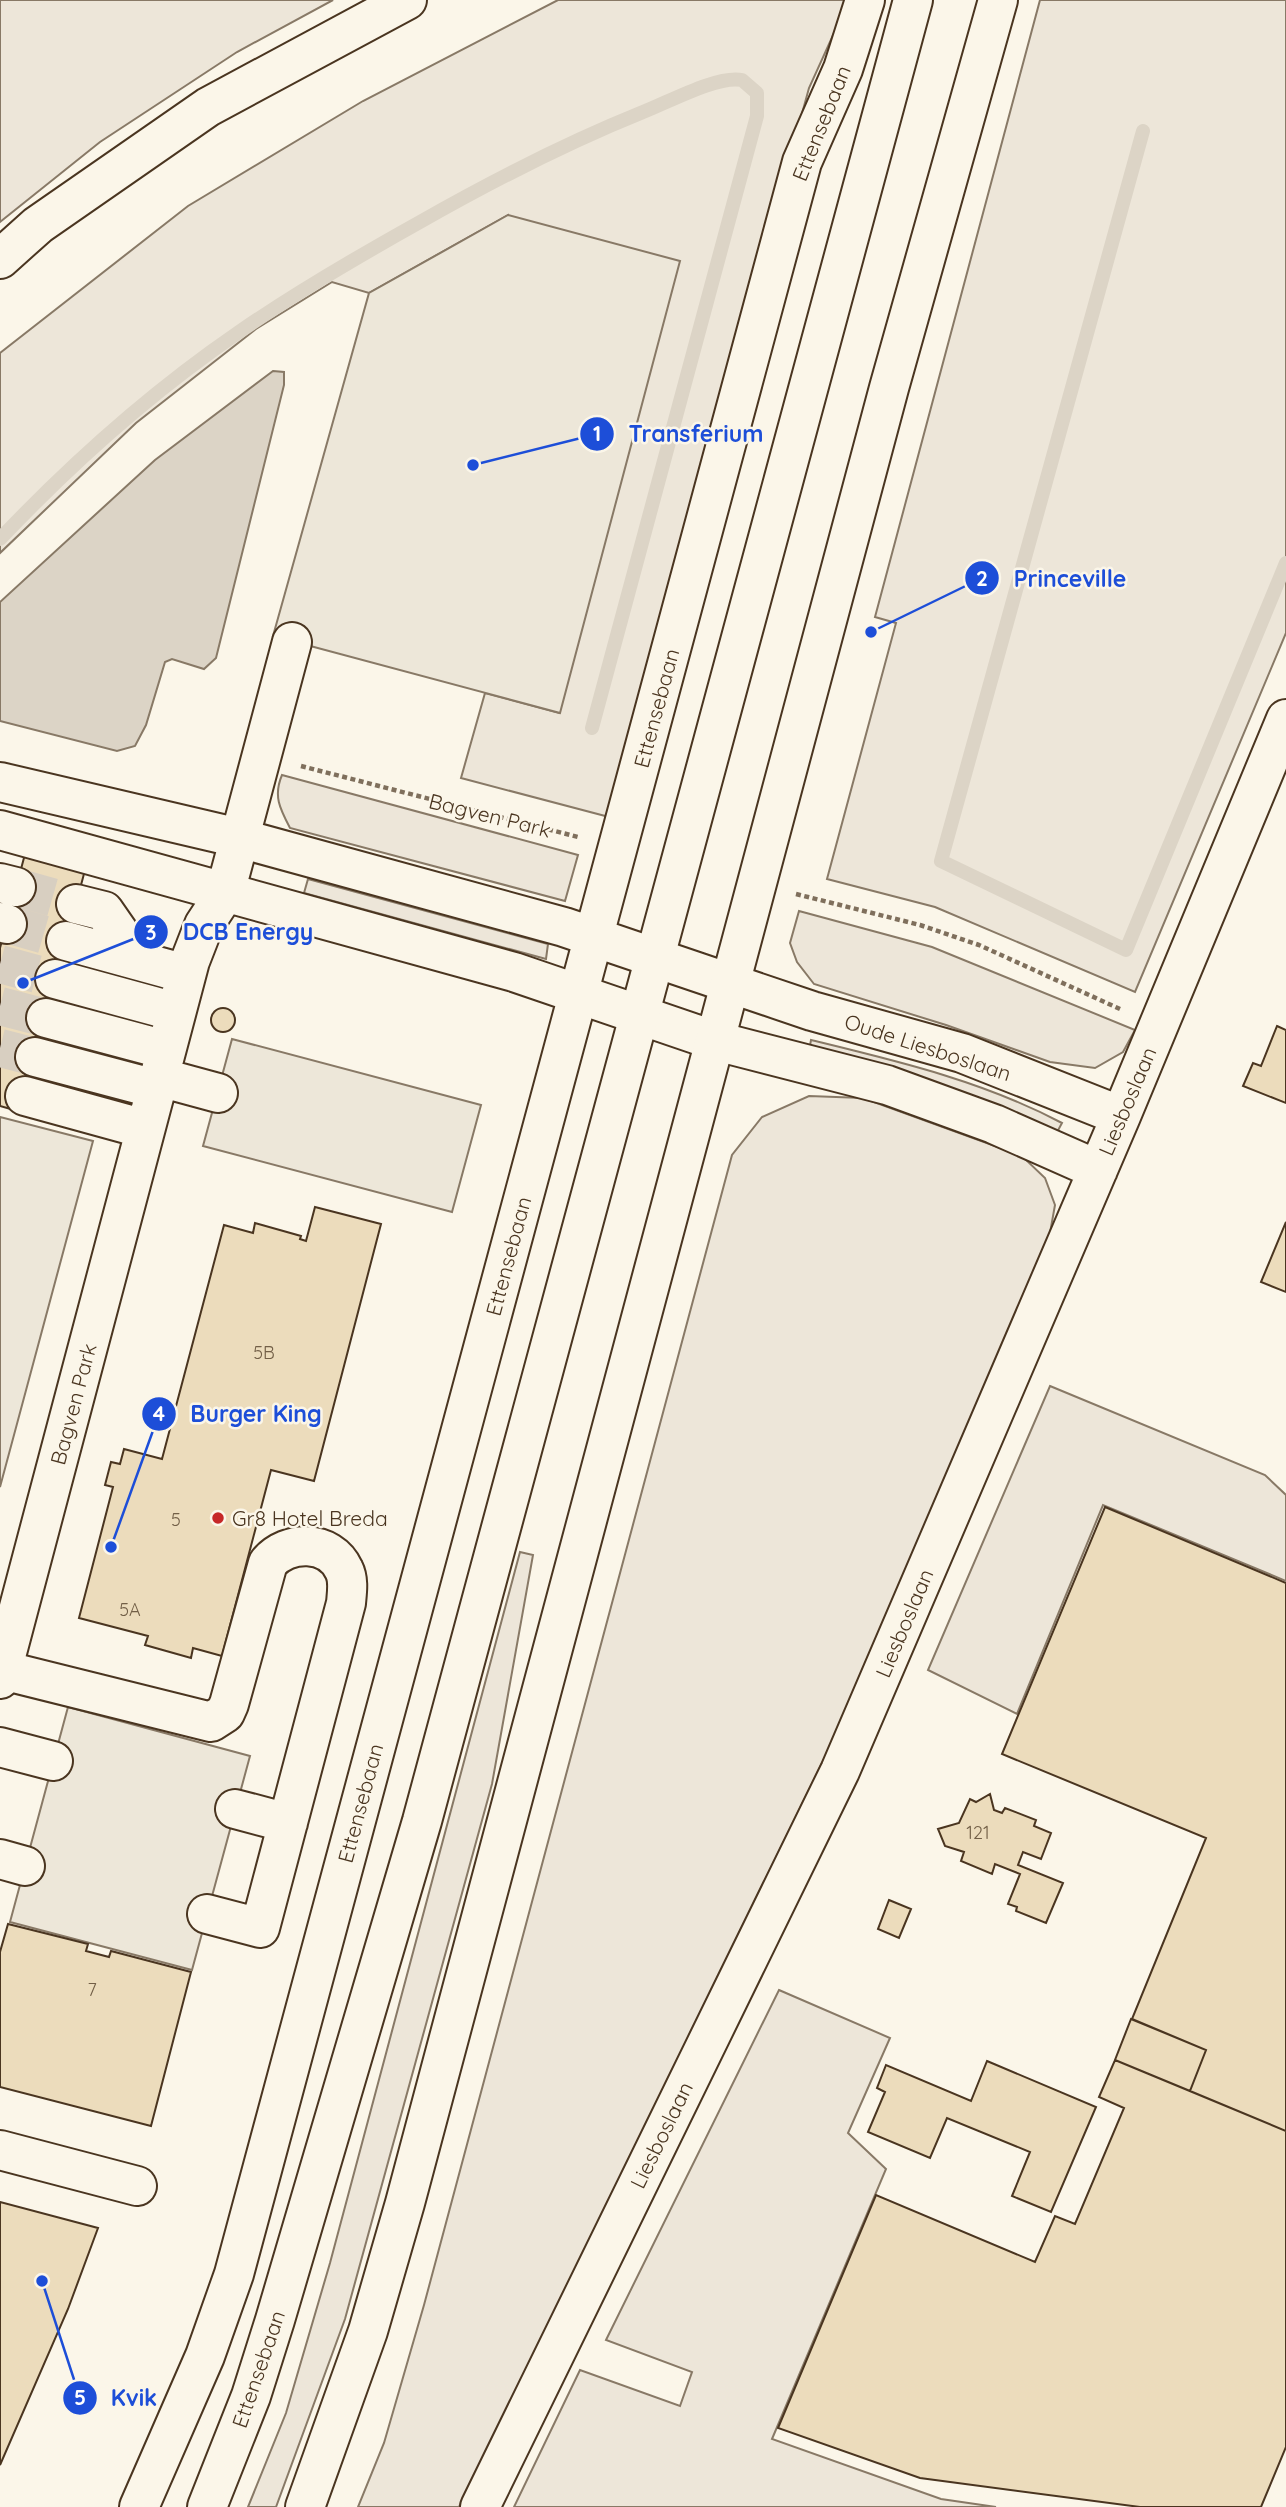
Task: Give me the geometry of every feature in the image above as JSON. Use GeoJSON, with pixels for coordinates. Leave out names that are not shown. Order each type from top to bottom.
{"type":"FeatureCollection","features":[{"type":"Feature","properties":{"kind":"main road"},"geometry":{"type":"LineString","coordinates":[[0,259],[38,225],[208,107],[407,0]]}},
{"type":"Feature","properties":{"kind":"main road","name":"Ettensebaan"},"geometry":{"type":"LineString","coordinates":[[139,2507],[210,2344],[234,2274],[802,162],[843,69],[865,0]]}},
{"type":"Feature","properties":{"kind":"main road","name":"Ettensebaan"},"geometry":{"type":"LineString","coordinates":[[207,2507],[246,2409],[271,2333],[429,1794],[912,0]]}},
{"type":"Feature","properties":{"kind":"main road"},"geometry":{"type":"LineString","coordinates":[[305,2507],[368,2330],[405,2203],[889,388],[998,0]]}},
{"type":"Feature","properties":{"kind":"main road","name":"Bagven Park"},"geometry":{"type":"LineString","coordinates":[[1,1674],[176,1012],[204,925],[225,893],[292,642]]}},
{"type":"Feature","properties":{"kind":"main road","name":"Liesboslaan"},"geometry":{"type":"LineString","coordinates":[[480,2507],[840,1771],[1121,1116],[1286,719]]}},
{"type":"Feature","properties":{"kind":"main road"},"geometry":{"type":"LineString","coordinates":[[0,782],[239,838],[594,937],[653,957]]}},
{"type":"Feature","properties":{"kind":"main road"},"geometry":{"type":"LineString","coordinates":[[0,830],[514,972],[716,1041],[887,1085],[932,1100],[1098,1170]]}},
{"type":"Feature","properties":{"kind":"main road"},"geometry":{"type":"LineString","coordinates":[[76,904],[104,911],[138,960]]}},
{"type":"Feature","properties":{"kind":"main road"},"geometry":{"type":"LineString","coordinates":[[66,941],[187,974]]}},
{"type":"Feature","properties":{"kind":"main road","name":"Oude Liesboslaan"},"geometry":{"type":"LineString","coordinates":[[653,957],[812,1011],[962,1053],[1121,1116]]}},
{"type":"Feature","properties":{"kind":"main road"},"geometry":{"type":"LineString","coordinates":[[55,979],[176,1012]]}},
{"type":"Feature","properties":{"kind":"main road"},"geometry":{"type":"LineString","coordinates":[[46,1018],[160,1072],[218,1093]]}},
{"type":"Feature","properties":{"kind":"main road"},"geometry":{"type":"LineString","coordinates":[[35,1057],[160,1072]]}},
{"type":"Feature","properties":{"kind":"main road"},"geometry":{"type":"LineString","coordinates":[[25,1096],[145,1129]]}},
{"type":"Feature","properties":{"kind":"main road"},"geometry":{"type":"LineString","coordinates":[[1,1674],[202,1721],[219,1720],[229,1704],[268,1563],[289,1547],[317,1548],[332,1556],[343,1569],[346,1594],[260,1928],[207,1914]]}},
{"type":"Feature","properties":{"kind":"main road"},"geometry":{"type":"LineString","coordinates":[[0,1748],[54,1761]]}},
{"type":"Feature","properties":{"kind":"main road"},"geometry":{"type":"LineString","coordinates":[[236,1809],[291,1812]]}},
{"type":"Feature","properties":{"kind":"main road"},"geometry":{"type":"LineString","coordinates":[[0,2150],[137,2186]]}},
{"type":"Feature","properties":{"kind":"path","name":"Bagven Park"},"geometry":{"type":"LineString","coordinates":[[262,756],[618,848]]}},
{"type":"Feature","properties":{"kind":"path"},"geometry":{"type":"LineString","coordinates":[[758,883],[920,926],[979,945],[1159,1026]]}},
{"type":"Feature","properties":{"kind":"shaded area"},"geometry":{"type":"Polygon","coordinates":[[[0,0],[333,0],[237,52],[100,142],[0,222],[0,0]]]}},
{"type":"Feature","properties":{"kind":"shaded area"},"geometry":{"type":"Polygon","coordinates":[[[558,0],[849,0],[809,88],[609,817],[461,778],[485,693],[559,713],[508,215],[369,293],[332,282],[256,329],[136,423],[0,553],[0,353],[188,206],[363,101],[558,0]]]}},
{"type":"Feature","properties":{"kind":"shaded area"},"geometry":{"type":"Polygon","coordinates":[[[1040,0],[1286,0],[1286,633],[1135,992],[935,907],[827,879],[896,623],[875,617],[1040,0]]]}},
{"type":"Feature","properties":{"kind":"shaded area"},"geometry":{"type":"Polygon","coordinates":[[[508,215],[680,261],[560,713],[273,636],[369,293],[508,215]]]}},
{"type":"Feature","properties":{"kind":"shaded area"},"geometry":{"type":"Polygon","coordinates":[[[273,371],[284,372],[284,385],[216,658],[204,669],[172,659],[165,662],[146,725],[135,746],[117,751],[0,721],[0,602],[155,460],[273,371]]]}},
{"type":"Feature","properties":{"kind":"shaded area"},"geometry":{"type":"Polygon","coordinates":[[[282,775],[578,855],[565,901],[290,828],[278,796],[282,775]]]}},
{"type":"Feature","properties":{"kind":"shaded area"},"geometry":{"type":"Polygon","coordinates":[[[308,879],[548,944],[546,959],[304,893],[308,879]]]}},
{"type":"Feature","properties":{"kind":"shaded area"},"geometry":{"type":"Polygon","coordinates":[[[799,911],[932,947],[1135,1030],[1123,1052],[1095,1068],[1050,1062],[946,1025],[814,984],[797,962],[790,943],[799,911]]]}},
{"type":"Feature","properties":{"kind":"shaded area"},"geometry":{"type":"Polygon","coordinates":[[[232,1039],[481,1105],[452,1212],[203,1146],[232,1039]]]}},
{"type":"Feature","properties":{"kind":"shaded area"},"geometry":{"type":"Polygon","coordinates":[[[811,1040],[907,1064],[971,1084],[1002,1095],[1062,1123],[1055,1136],[809,1051],[811,1040]]]}},
{"type":"Feature","properties":{"kind":"shaded area"},"geometry":{"type":"Polygon","coordinates":[[[809,1096],[863,1098],[1022,1156],[1045,1178],[1055,1205],[1050,1233],[846,1714],[459,2507],[358,2507],[384,2443],[424,2305],[732,1155],[762,1117],[809,1096]]]}},
{"type":"Feature","properties":{"kind":"shaded area"},"geometry":{"type":"Polygon","coordinates":[[[0,1117],[93,1141],[0,1487],[0,1117]]]}},
{"type":"Feature","properties":{"kind":"shaded area"},"geometry":{"type":"Polygon","coordinates":[[[1050,1386],[1265,1475],[1286,1495],[1286,1581],[1103,1505],[1017,1714],[928,1670],[1050,1386]]]}},
{"type":"Feature","properties":{"kind":"shaded area"},"geometry":{"type":"Polygon","coordinates":[[[520,1552],[533,1555],[492,1784],[345,2319],[276,2507],[248,2507],[286,2413],[330,2263],[520,1552]]]}},
{"type":"Feature","properties":{"kind":"shaded area"},"geometry":{"type":"Polygon","coordinates":[[[68,1707],[250,1756],[192,1970],[10,1922],[68,1707]]]}},
{"type":"Feature","properties":{"kind":"shaded area"},"geometry":{"type":"Polygon","coordinates":[[[779,1990],[890,2038],[848,2133],[886,2169],[772,2439],[941,2499],[996,2507],[514,2507],[580,2370],[680,2406],[692,2372],[606,2340],[779,1990]]]}},
{"type":"Feature","properties":{"kind":"building"},"geometry":{"type":"Polygon","coordinates":[[[25,854],[85,870],[21,1112],[0,1106],[0,948],[25,854]]]}},
{"type":"Feature","properties":{"kind":"building"},"geometry":{"type":"Polygon","coordinates":[[[223,1008],[234,1015],[235,1020],[228,1031],[223,1032],[212,1025],[211,1020],[218,1009],[223,1008]]]}},
{"type":"Feature","properties":{"kind":"building"},"geometry":{"type":"Polygon","coordinates":[[[1277,1026],[1286,1030],[1286,1103],[1243,1086],[1253,1063],[1261,1066],[1277,1026]]]}},
{"type":"Feature","properties":{"kind":"building"},"geometry":{"type":"Polygon","coordinates":[[[315,1207],[381,1224],[314,1481],[271,1470],[222,1656],[193,1648],[191,1658],[145,1645],[148,1636],[79,1618],[113,1487],[105,1485],[111,1462],[120,1464],[124,1449],[162,1459],[224,1225],[253,1233],[255,1223],[301,1236],[300,1239],[306,1241],[315,1207]]]}},
{"type":"Feature","properties":{"kind":"building"},"geometry":{"type":"Polygon","coordinates":[[[1286,1222],[1286,1292],[1261,1282],[1286,1222]]]}},
{"type":"Feature","properties":{"kind":"building"},"geometry":{"type":"Polygon","coordinates":[[[1105,1507],[1286,1583],[1286,2131],[1190,2091],[1206,2050],[1132,2019],[1206,1838],[1002,1754],[1105,1507]]]}},
{"type":"Feature","properties":{"kind":"building"},"geometry":{"type":"Polygon","coordinates":[[[990,1794],[994,1810],[1002,1813],[1005,1808],[1036,1820],[1034,1826],[1051,1833],[1041,1859],[1023,1852],[1018,1865],[1063,1883],[1046,1923],[1016,1911],[1017,1907],[1008,1904],[1020,1874],[995,1864],[992,1874],[961,1861],[964,1852],[945,1846],[938,1829],[959,1823],[970,1799],[976,1802],[990,1794]]]}},
{"type":"Feature","properties":{"kind":"building"},"geometry":{"type":"Polygon","coordinates":[[[889,1900],[911,1909],[899,1938],[878,1929],[889,1900]]]}},
{"type":"Feature","properties":{"kind":"building"},"geometry":{"type":"Polygon","coordinates":[[[8,1924],[88,1944],[86,1951],[109,1957],[111,1951],[191,1972],[151,2126],[0,2087],[0,1952],[8,1924]]]}},
{"type":"Feature","properties":{"kind":"building"},"geometry":{"type":"Polygon","coordinates":[[[1131,2019],[1206,2050],[1190,2091],[1115,2060],[1131,2019]]]}},
{"type":"Feature","properties":{"kind":"building"},"geometry":{"type":"Polygon","coordinates":[[[1115,2060],[1286,2131],[1286,2447],[1261,2507],[1140,2507],[920,2478],[778,2428],[876,2195],[1035,2262],[1055,2216],[1075,2224],[1124,2108],[1099,2097],[1115,2060]]]}},
{"type":"Feature","properties":{"kind":"building"},"geometry":{"type":"Polygon","coordinates":[[[987,2061],[1096,2107],[1051,2212],[1012,2196],[1030,2152],[947,2118],[930,2158],[868,2132],[885,2092],[877,2088],[886,2065],[971,2101],[987,2061]]]}},
{"type":"Feature","properties":{"kind":"building"},"geometry":{"type":"Polygon","coordinates":[[[0,2202],[98,2228],[68,2309],[0,2465],[0,2202]]]}},
{"type":"Feature","properties":{"kind":"waterway"},"geometry":{"type":"LineString","coordinates":[[0,539],[56,483],[145,403],[207,355],[306,289],[447,207],[558,150],[692,91],[719,82],[742,80],[757,93],[757,116],[592,728]]}},
{"type":"Feature","properties":{"kind":"waterway"},"geometry":{"type":"LineString","coordinates":[[1143,131],[941,861],[1126,950],[1286,563]]}},
{"type":"Feature","properties":{"kind":"tunnel"},"geometry":{"type":"LineString","coordinates":[[16,887],[76,904]]}},
{"type":"Feature","properties":{"kind":"tunnel"},"geometry":{"type":"LineString","coordinates":[[7,924],[66,941]]}},
{"type":"Feature","properties":{"kind":"tunnel"},"geometry":{"type":"LineString","coordinates":[[0,964],[55,979]]}},
{"type":"Feature","properties":{"kind":"tunnel"},"geometry":{"type":"LineString","coordinates":[[0,1006],[46,1018]]}},
{"type":"Feature","properties":{"kind":"tunnel"},"geometry":{"type":"LineString","coordinates":[[0,1048],[35,1057]]}},
{"type":"Feature","properties":{"kind":"place","name":"Transferium"},"geometry":{"type":"Point","coordinates":[473,465]}},
{"type":"Feature","properties":{"kind":"place","name":"Princeville"},"geometry":{"type":"Point","coordinates":[871,632]}},
{"type":"Feature","properties":{"kind":"place","name":"DCB Energy"},"geometry":{"type":"Point","coordinates":[23,983]}},
{"type":"Feature","properties":{"kind":"place","name":"Gr8 Hotel Breda"},"geometry":{"type":"Point","coordinates":[218,1518]}},
{"type":"Feature","properties":{"kind":"place","name":"Burger King"},"geometry":{"type":"Point","coordinates":[111,1547]}},
{"type":"Feature","properties":{"kind":"place","name":"Kvik"},"geometry":{"type":"Point","coordinates":[42,2281]}}]}
